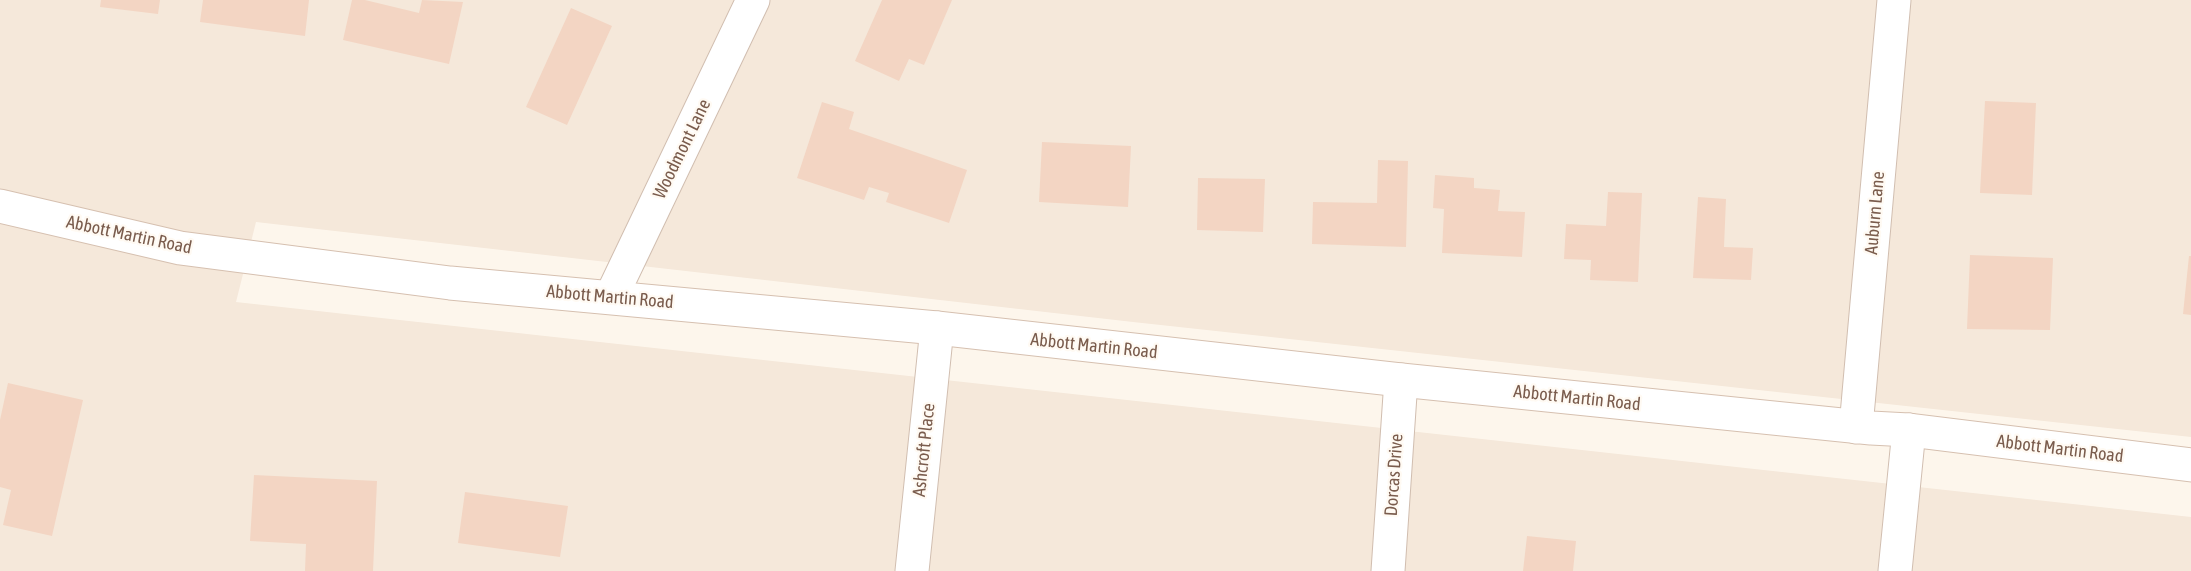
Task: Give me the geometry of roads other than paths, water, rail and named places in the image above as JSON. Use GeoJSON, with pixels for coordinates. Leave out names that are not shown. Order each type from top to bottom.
{"type":"FeatureCollection","features":[{"type":"Feature","properties":{"kind":"main road","name":"Woodmont Lane"},"geometry":{"type":"LineString","coordinates":[[611,297],[753,0]]}},
{"type":"Feature","properties":{"kind":"main road","name":"Auburn Lane"},"geometry":{"type":"LineString","coordinates":[[1856,427],[1894,0]]}},
{"type":"Feature","properties":{"kind":"main road","name":"Abbott Martin Road"},"geometry":{"type":"LineString","coordinates":[[0,206],[180,248],[450,283],[937,328],[1401,380],[1856,427],[1909,430],[2191,465]]}},
{"type":"Feature","properties":{"kind":"main road","name":"Ashcroft Place"},"geometry":{"type":"LineString","coordinates":[[912,571],[937,328]]}},
{"type":"Feature","properties":{"kind":"main road","name":"Dorcas Drive"},"geometry":{"type":"LineString","coordinates":[[1388,571],[1401,380]]}},
{"type":"Feature","properties":{"kind":"main road"},"geometry":{"type":"LineString","coordinates":[[1895,571],[1909,430]]}}]}
